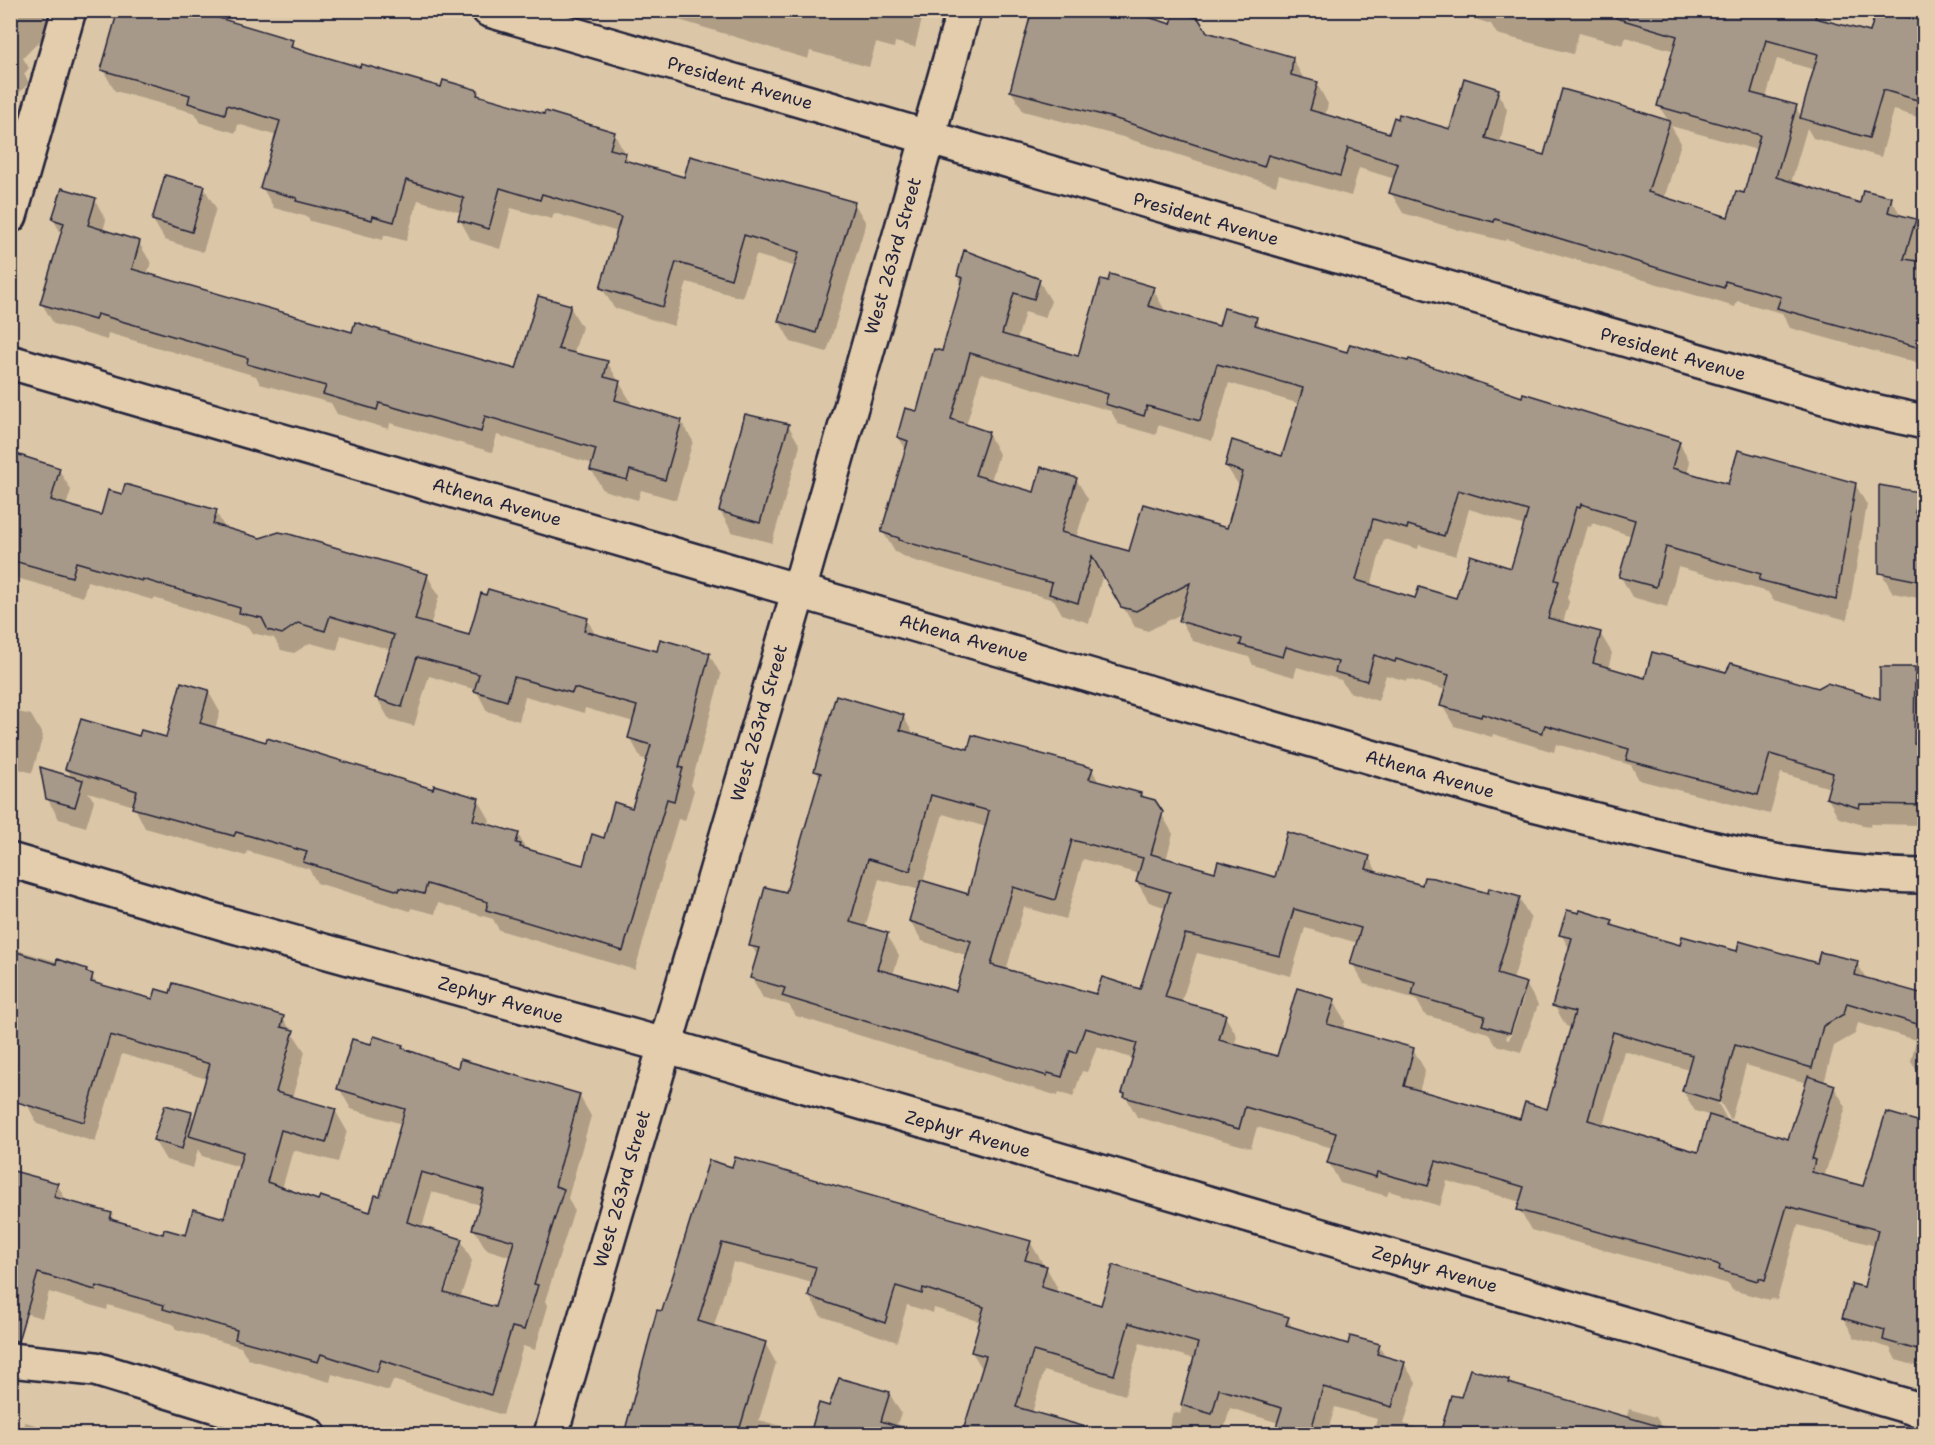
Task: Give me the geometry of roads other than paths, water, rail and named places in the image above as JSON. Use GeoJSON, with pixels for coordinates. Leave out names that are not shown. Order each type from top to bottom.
{"type":"FeatureCollection","features":[{"type":"Feature","properties":{"kind":"street"},"geometry":{"type":"LineString","coordinates":[[10,216],[69,10]]}},
{"type":"Feature","properties":{"kind":"street","name":"President Avenue"},"geometry":{"type":"LineString","coordinates":[[489,10],[1480,299],[1865,409],[1924,422]]}},
{"type":"Feature","properties":{"kind":"street","name":"West 263rd Street"},"geometry":{"type":"LineString","coordinates":[[551,1434],[799,590],[926,136],[964,10]]}},
{"type":"Feature","properties":{"kind":"street","name":"Athena Avenue"},"geometry":{"type":"LineString","coordinates":[[10,362],[1533,804],[1758,860],[1871,876],[1924,876]]}},
{"type":"Feature","properties":{"kind":"street","name":"Zephyr Avenue"},"geometry":{"type":"LineString","coordinates":[[10,860],[241,928],[664,1045],[1924,1411]]}},
{"type":"Feature","properties":{"kind":"street"},"geometry":{"type":"LineString","coordinates":[[10,1360],[95,1370],[308,1434]]}}]}
